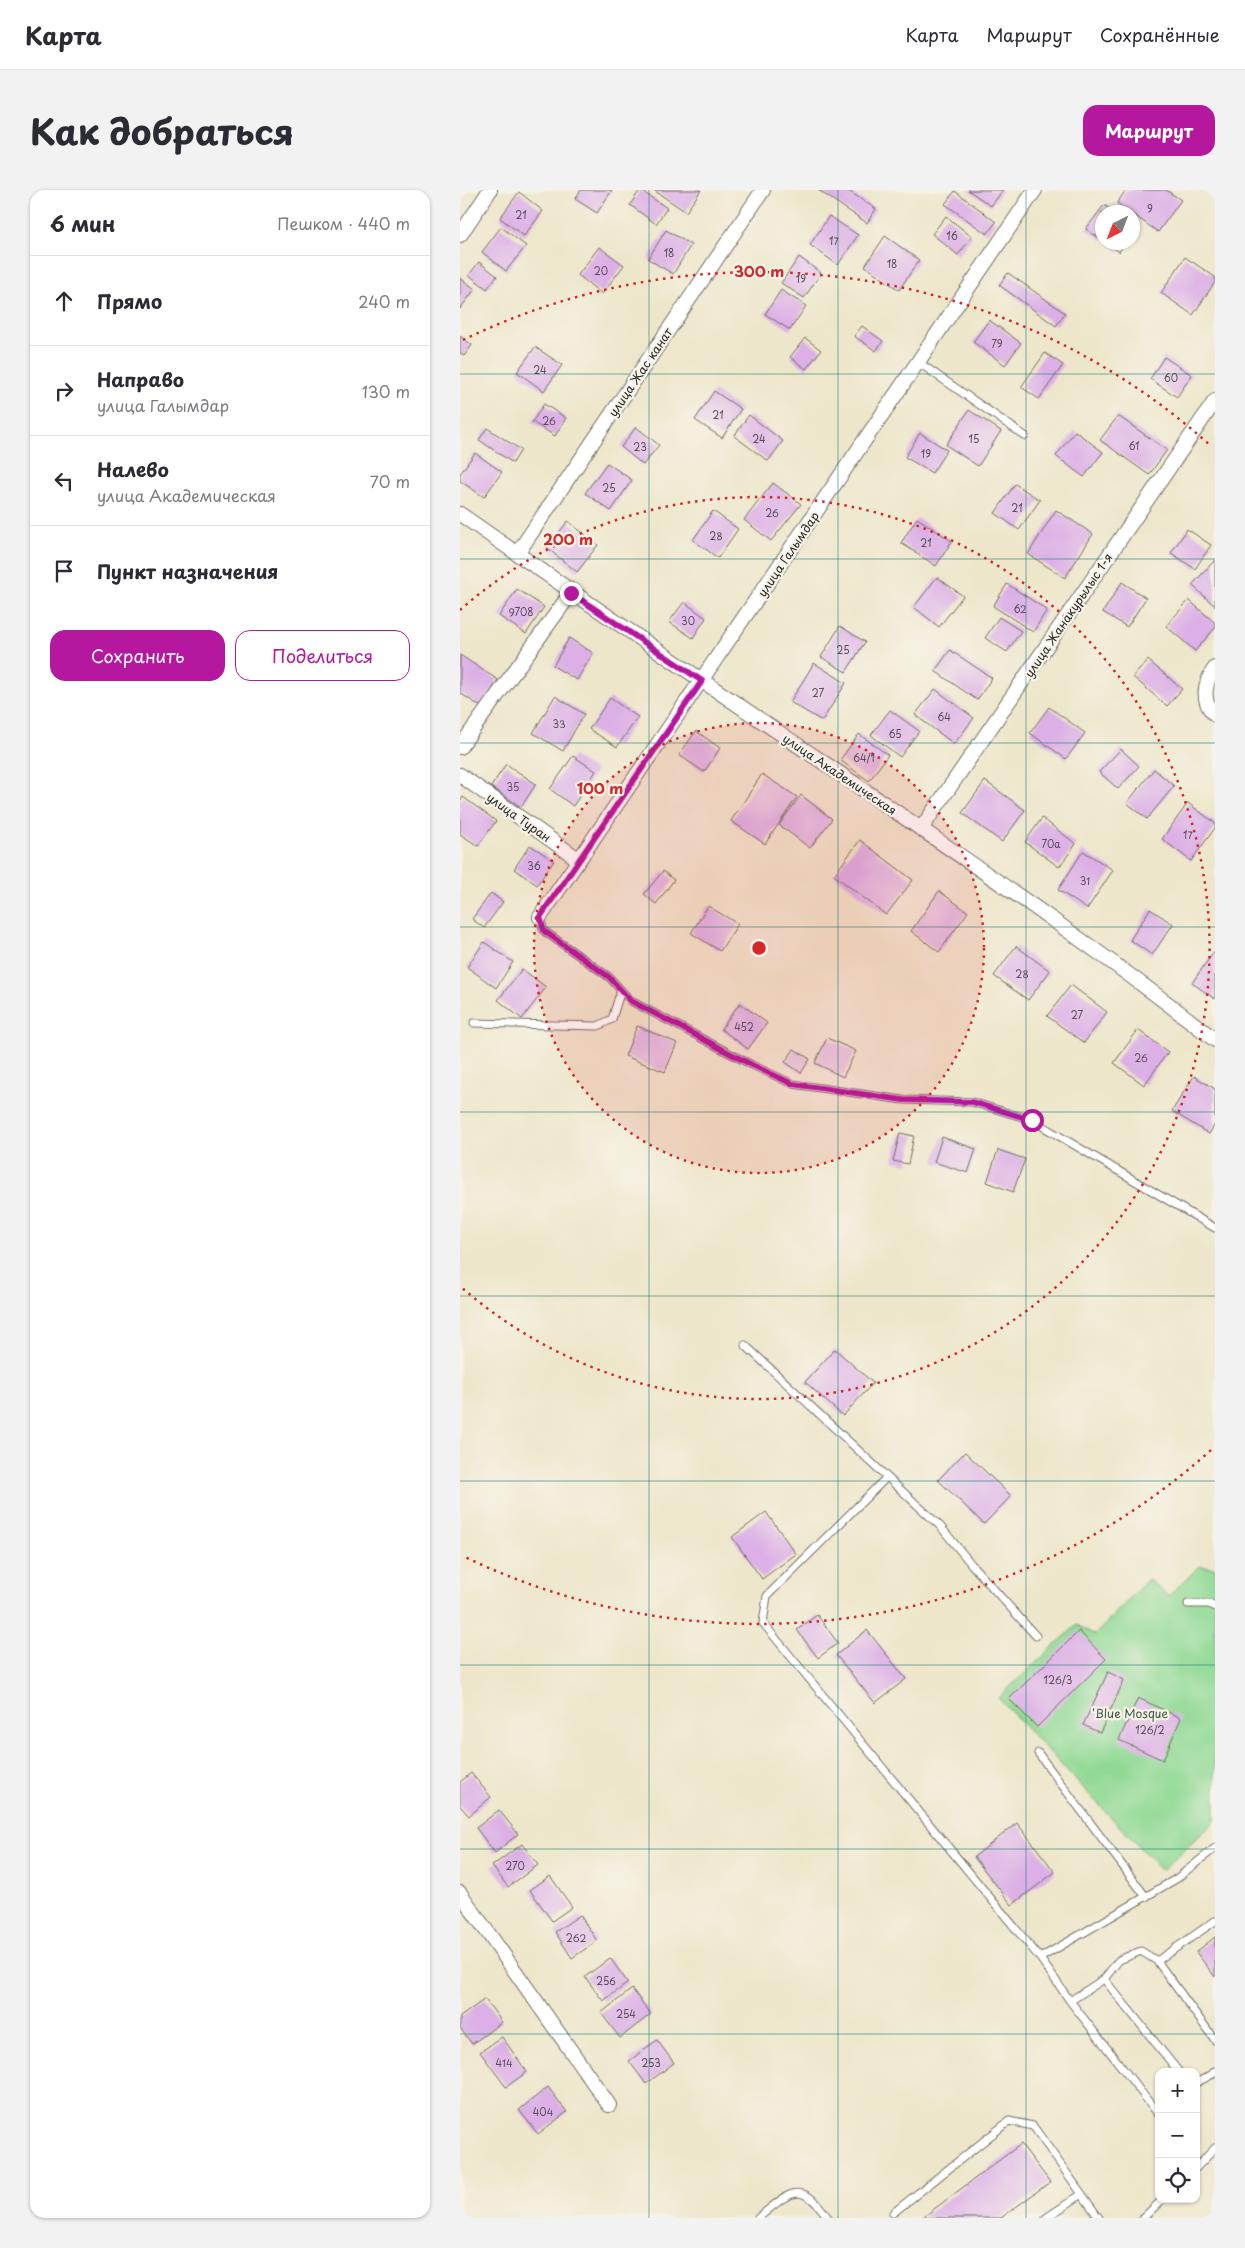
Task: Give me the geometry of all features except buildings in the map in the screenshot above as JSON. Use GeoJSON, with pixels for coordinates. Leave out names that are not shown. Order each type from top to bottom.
{"type":"FeatureCollection","features":[{"type":"Feature","properties":{"kind":"street"},"geometry":{"type":"LineString","coordinates":[[460,235],[490,190]]}},
{"type":"Feature","properties":{"kind":"street","name":"улица Жас канат"},"geometry":{"type":"LineString","coordinates":[[517,554],[763,190]]}},
{"type":"Feature","properties":{"kind":"street","name":"улица Галымдар"},"geometry":{"type":"LineString","coordinates":[[540,917],[1035,190]]}},
{"type":"Feature","properties":{"kind":"street","name":"улица Жанакурылыс 1-я"},"geometry":{"type":"LineString","coordinates":[[921,829],[1215,401]]}},
{"type":"Feature","properties":{"kind":"street","name":"улица Академическая"},"geometry":{"type":"LineString","coordinates":[[460,514],[571,593],[921,829],[1140,982],[1215,1040]]}},
{"type":"Feature","properties":{"kind":"street"},"geometry":{"type":"LineString","coordinates":[[460,747],[571,593]]}},
{"type":"Feature","properties":{"kind":"street"},"geometry":{"type":"LineString","coordinates":[[1215,668],[1205,687],[1208,708],[1215,715]]}},
{"type":"Feature","properties":{"kind":"street","name":"улица Туран"},"geometry":{"type":"LineString","coordinates":[[460,775],[578,859]]}},
{"type":"Feature","properties":{"kind":"street"},"geometry":{"type":"LineString","coordinates":[[460,1893],[609,2105]]}},
{"type":"Feature","properties":{"kind":"lane"},"geometry":{"type":"LineString","coordinates":[[918,362],[1025,436]]}},
{"type":"Feature","properties":{"kind":"lane"},"geometry":{"type":"LineString","coordinates":[[540,917],[544,931],[609,977],[631,1001],[752,1065],[793,1084],[903,1100],[972,1102],[1032,1120],[1215,1228]]}},
{"type":"Feature","properties":{"kind":"lane"},"geometry":{"type":"LineString","coordinates":[[474,1023],[598,1026],[612,1018],[621,990]]}},
{"type":"Feature","properties":{"kind":"lane"},"geometry":{"type":"LineString","coordinates":[[745,1345],[940,1526],[972,1565],[1036,1636]]}},
{"type":"Feature","properties":{"kind":"lane"},"geometry":{"type":"LineString","coordinates":[[887,1477],[767,1596],[763,1623],[1040,1958],[1070,2001],[1157,2113]]}},
{"type":"Feature","properties":{"kind":"lane"},"geometry":{"type":"LineString","coordinates":[[1188,1604],[1209,1604],[1215,1607]]}},
{"type":"Feature","properties":{"kind":"lane"},"geometry":{"type":"LineString","coordinates":[[1038,1753],[1146,1897]]}},
{"type":"Feature","properties":{"kind":"lane"},"geometry":{"type":"LineString","coordinates":[[1040,1958],[1176,1879],[1215,1848]]}},
{"type":"Feature","properties":{"kind":"lane"},"geometry":{"type":"LineString","coordinates":[[1157,1961],[1215,1920]]}},
{"type":"Feature","properties":{"kind":"lane"},"geometry":{"type":"LineString","coordinates":[[1070,2001],[1104,1979],[1119,1960],[1141,1951],[1157,1961],[1215,2040]]}},
{"type":"Feature","properties":{"kind":"lane"},"geometry":{"type":"LineString","coordinates":[[1104,1979],[1175,2068]]}},
{"type":"Feature","properties":{"kind":"lane"},"geometry":{"type":"LineString","coordinates":[[1200,2080],[1215,2071]]}},
{"type":"Feature","properties":{"kind":"lane"},"geometry":{"type":"LineString","coordinates":[[893,2213],[1009,2121],[1032,2126],[1099,2218]]}},
{"type":"Feature","properties":{"kind":"lane"},"geometry":{"type":"LineString","coordinates":[[1200,2162],[1215,2148]]}},
{"type":"Feature","properties":{"kind":"lane"},"geometry":{"type":"LineString","coordinates":[[758,2218],[789,2193],[803,2193],[818,2203],[828,2218]]}},
{"type":"Feature","properties":{"kind":"lane"},"geometry":{"type":"LineString","coordinates":[[1046,2218],[1082,2194]]}},
{"type":"Feature","properties":{"kind":"lane"},"geometry":{"type":"LineString","coordinates":[[1143,2218],[1159,2203]]}},
{"type":"Feature","properties":{"kind":"green space","name":"'Blue Mosque"},"geometry":{"type":"Polygon","coordinates":[[[1200,1566],[1215,1568],[1215,1821],[1162,1871],[998,1698],[1077,1625],[1095,1635],[1148,1579],[1168,1596],[1200,1566]]]}},
{"type":"Feature","properties":{"kind":"route"},"geometry":{"type":"LineString","coordinates":[[571,593],[702,681],[540,917],[544,931],[609,977],[631,1001],[752,1065],[793,1084],[903,1100],[972,1102],[1032,1120]]}}]}
